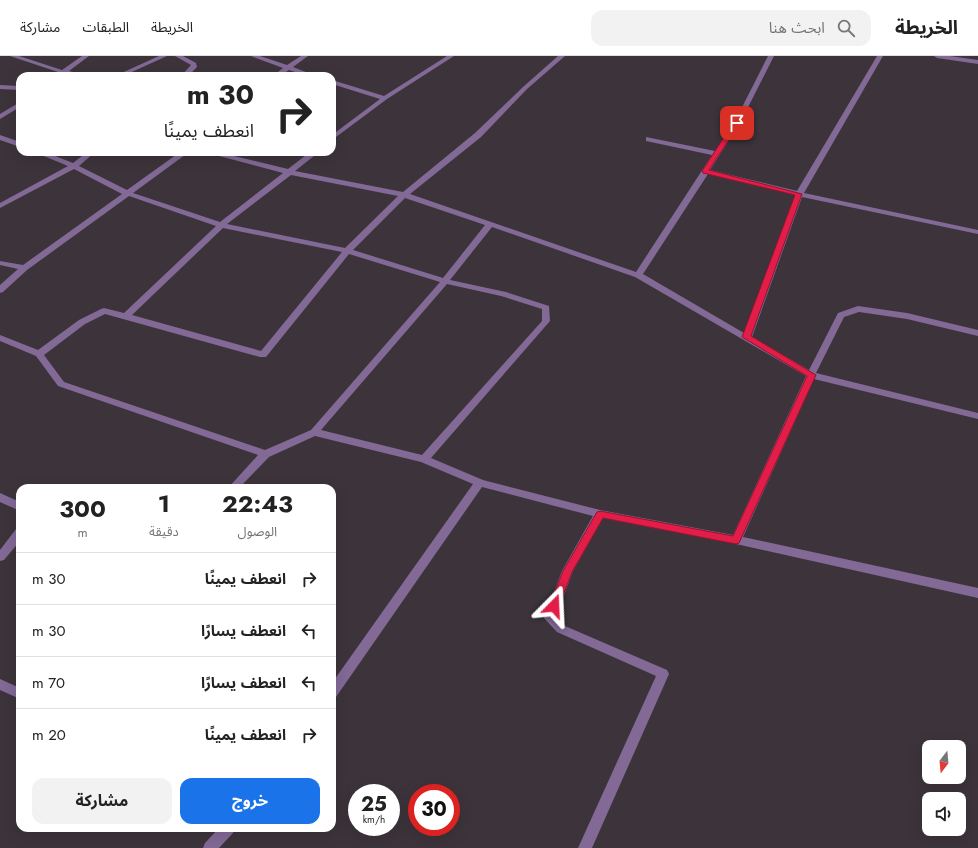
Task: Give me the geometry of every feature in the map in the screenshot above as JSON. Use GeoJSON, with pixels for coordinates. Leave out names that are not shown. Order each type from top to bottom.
{"type":"FeatureCollection","features":[{"type":"Feature","properties":{"kind":"street"},"geometry":{"type":"LineString","coordinates":[[13,56],[55,72]]}},
{"type":"Feature","properties":{"kind":"street"},"geometry":{"type":"LineString","coordinates":[[63,72],[86,56]]}},
{"type":"Feature","properties":{"kind":"street"},"geometry":{"type":"LineString","coordinates":[[127,72],[164,56]]}},
{"type":"Feature","properties":{"kind":"street"},"geometry":{"type":"LineString","coordinates":[[178,56],[194,64],[194,67],[188,72]]}},
{"type":"Feature","properties":{"kind":"street"},"geometry":{"type":"LineString","coordinates":[[254,56],[300,72]]}},
{"type":"Feature","properties":{"kind":"street"},"geometry":{"type":"LineString","coordinates":[[281,72],[305,56]]}},
{"type":"Feature","properties":{"kind":"street"},"geometry":{"type":"LineString","coordinates":[[336,135],[385,98],[451,56]]}},
{"type":"Feature","properties":{"kind":"street"},"geometry":{"type":"LineString","coordinates":[[39,354],[82,322],[104,311],[263,355],[347,251],[404,195],[478,135],[526,88],[562,56]]}},
{"type":"Feature","properties":{"kind":"street"},"geometry":{"type":"LineString","coordinates":[[638,275],[737,123],[771,56]]}},
{"type":"Feature","properties":{"kind":"street"},"geometry":{"type":"LineString","coordinates":[[746,337],[798,194],[880,56]]}},
{"type":"Feature","properties":{"kind":"street"},"geometry":{"type":"LineString","coordinates":[[937,56],[978,62]]}},
{"type":"Feature","properties":{"kind":"street"},"geometry":{"type":"LineString","coordinates":[[336,83],[385,98]]}},
{"type":"Feature","properties":{"kind":"street"},"geometry":{"type":"LineString","coordinates":[[0,87],[16,88]]}},
{"type":"Feature","properties":{"kind":"street"},"geometry":{"type":"LineString","coordinates":[[0,117],[16,107]]}},
{"type":"Feature","properties":{"kind":"street"},"geometry":{"type":"LineString","coordinates":[[0,137],[16,143]]}},
{"type":"Feature","properties":{"kind":"street"},"geometry":{"type":"LineString","coordinates":[[649,139],[717,154]]}},
{"type":"Feature","properties":{"kind":"street"},"geometry":{"type":"LineString","coordinates":[[48,156],[74,166],[127,193],[221,225],[347,251],[445,281],[502,294],[546,308],[546,321],[424,459]]}},
{"type":"Feature","properties":{"kind":"street"},"geometry":{"type":"LineString","coordinates":[[0,206],[74,166],[86,156]]}},
{"type":"Feature","properties":{"kind":"street"},"geometry":{"type":"LineString","coordinates":[[0,290],[24,268],[179,156]]}},
{"type":"Feature","properties":{"kind":"street"},"geometry":{"type":"LineString","coordinates":[[224,156],[289,172],[404,195],[638,275],[811,375],[978,416]]}},
{"type":"Feature","properties":{"kind":"street"},"geometry":{"type":"LineString","coordinates":[[126,316],[221,225],[310,156]]}},
{"type":"Feature","properties":{"kind":"street"},"geometry":{"type":"LineString","coordinates":[[705,171],[798,194],[978,232]]}},
{"type":"Feature","properties":{"kind":"street"},"geometry":{"type":"LineString","coordinates":[[236,484],[265,454],[314,432],[445,281],[490,224]]}},
{"type":"Feature","properties":{"kind":"street"},"geometry":{"type":"LineString","coordinates":[[0,263],[24,268]]}},
{"type":"Feature","properties":{"kind":"street"},"geometry":{"type":"LineString","coordinates":[[736,540],[811,375],[841,315],[858,309],[907,316],[978,334]]}},
{"type":"Feature","properties":{"kind":"street"},"geometry":{"type":"LineString","coordinates":[[0,338],[39,354],[61,384],[265,454]]}},
{"type":"Feature","properties":{"kind":"street"},"geometry":{"type":"LineString","coordinates":[[314,432],[424,459],[480,483],[600,514],[736,540],[978,593]]}},
{"type":"Feature","properties":{"kind":"street"},"geometry":{"type":"LineString","coordinates":[[336,688],[480,483]]}},
{"type":"Feature","properties":{"kind":"street"},"geometry":{"type":"LineString","coordinates":[[0,497],[16,505]]}},
{"type":"Feature","properties":{"kind":"street"},"geometry":{"type":"LineString","coordinates":[[585,848],[663,674],[623,654],[561,629],[550,618],[568,571],[600,514]]}},
{"type":"Feature","properties":{"kind":"street"},"geometry":{"type":"LineString","coordinates":[[0,557],[16,538]]}},
{"type":"Feature","properties":{"kind":"street"},"geometry":{"type":"LineString","coordinates":[[0,684],[16,692]]}},
{"type":"Feature","properties":{"kind":"street"},"geometry":{"type":"LineString","coordinates":[[210,848],[224,832]]}},
{"type":"Feature","properties":{"kind":"route"},"geometry":{"type":"LineString","coordinates":[[554,606],[568,571],[600,514],[736,540],[811,375],[746,337],[798,194],[705,171],[737,123]]}}]}
